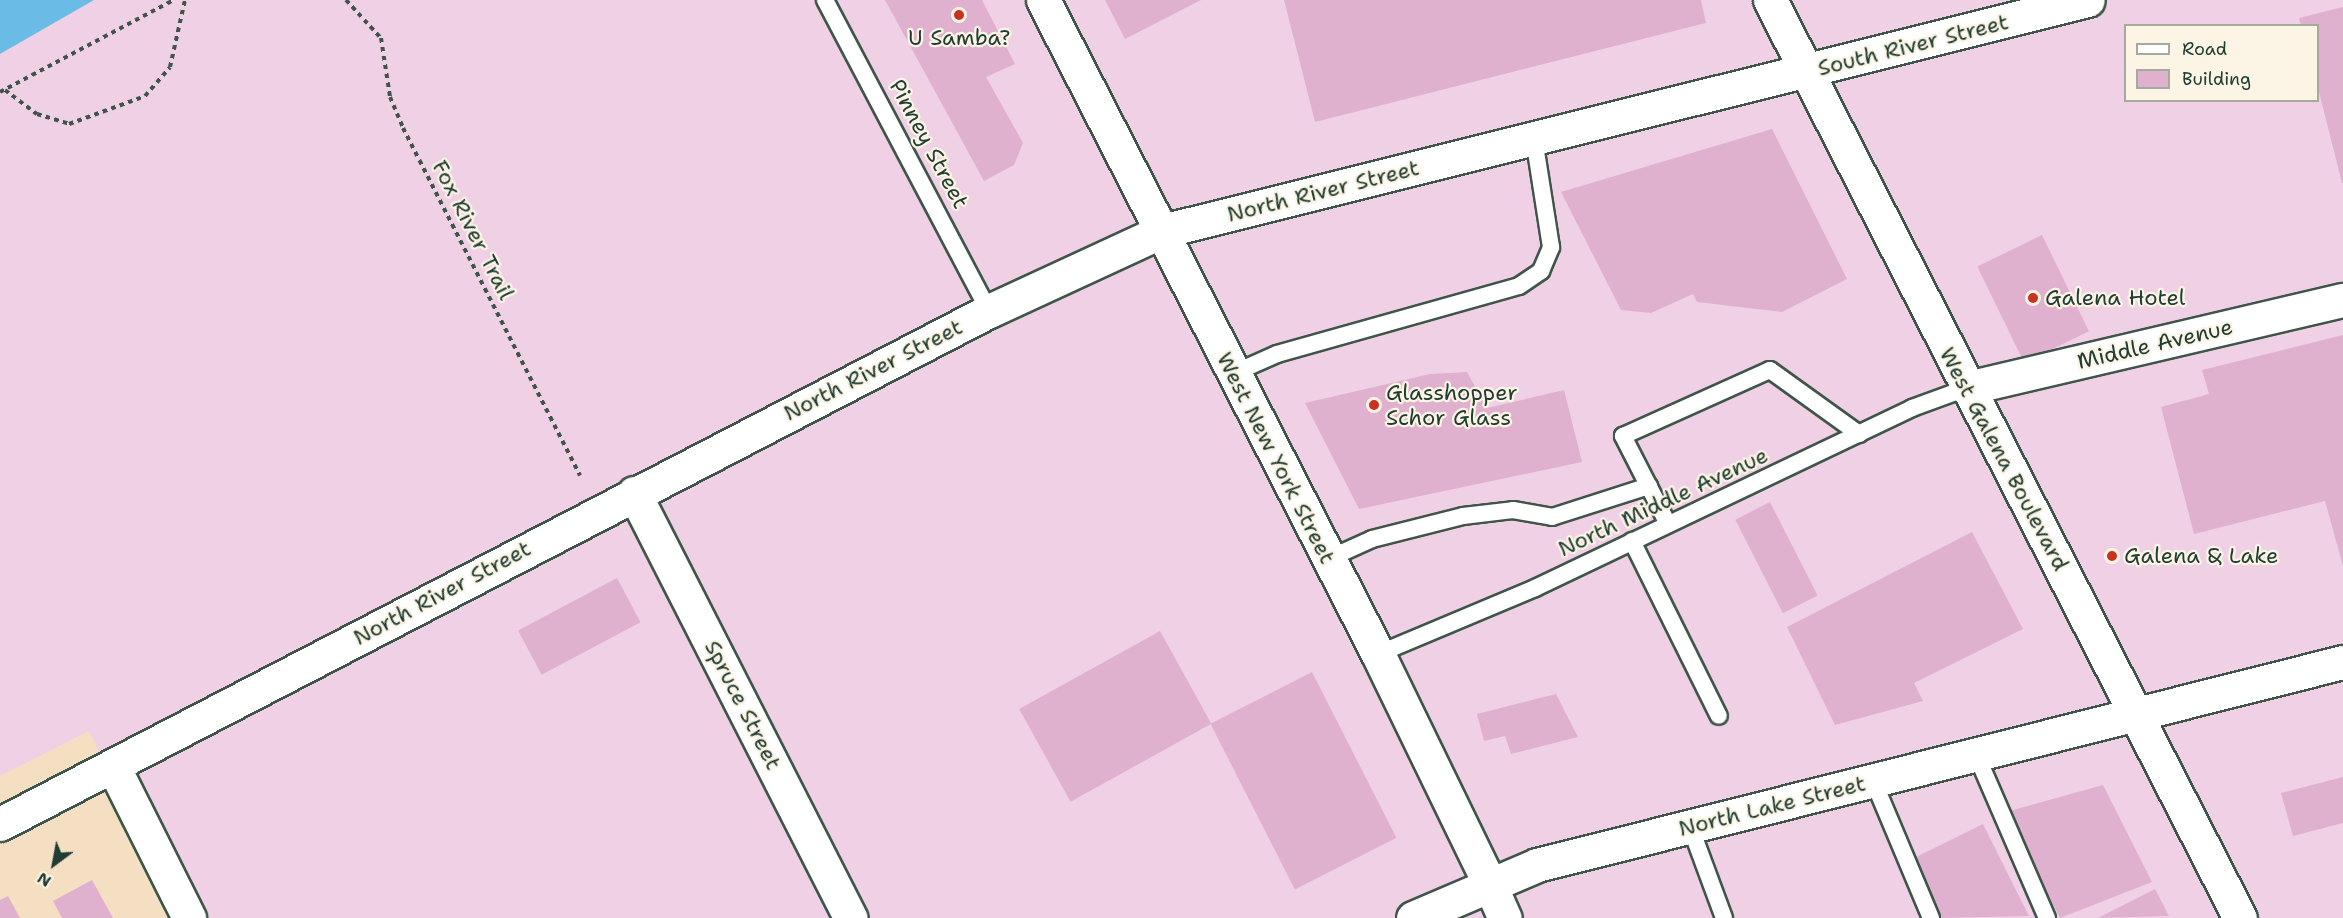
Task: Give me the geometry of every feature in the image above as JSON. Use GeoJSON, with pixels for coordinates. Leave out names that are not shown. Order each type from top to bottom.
{"type":"FeatureCollection","features":[{"type":"Feature","properties":{"kind":"street","name":"West New York Street"},"geometry":{"type":"LineString","coordinates":[[1043,0],[1162,231],[1232,374],[1378,654],[1505,918]]}},
{"type":"Feature","properties":{"kind":"street","name":"West Galena Boulevard"},"geometry":{"type":"LineString","coordinates":[[1770,0],[1966,388],[2137,714],[2240,918]]}},
{"type":"Feature","properties":{"kind":"street","name":"South River Street"},"geometry":{"type":"LineString","coordinates":[[1806,71],[2088,0]]}},
{"type":"Feature","properties":{"kind":"street","name":"North River Street"},"geometry":{"type":"LineString","coordinates":[[0,824],[634,493],[989,311],[1162,231],[1806,71]]}},
{"type":"Feature","properties":{"kind":"street","name":"Middle Avenue"},"geometry":{"type":"LineString","coordinates":[[1966,388],[2343,300]]}},
{"type":"Feature","properties":{"kind":"street","name":"Spruce Street"},"geometry":{"type":"LineString","coordinates":[[634,493],[851,918]]}},
{"type":"Feature","properties":{"kind":"street","name":"North Lake Street"},"geometry":{"type":"LineString","coordinates":[[1413,918],[1537,865],[2343,662]]}},
{"type":"Feature","properties":{"kind":"street"},"geometry":{"type":"LineString","coordinates":[[113,766],[189,918]]}},
{"type":"Feature","properties":{"kind":"lane","name":"Pinney Street"},"geometry":{"type":"LineString","coordinates":[[825,0],[989,311]]}},
{"type":"Feature","properties":{"kind":"lane"},"geometry":{"type":"LineString","coordinates":[[1232,374],[1277,354],[1519,286],[1541,271],[1551,247],[1534,139]]}},
{"type":"Feature","properties":{"kind":"lane"},"geometry":{"type":"LineString","coordinates":[[1668,524],[1623,436],[1770,370],[1859,434]]}},
{"type":"Feature","properties":{"kind":"lane","name":"North Middle Avenue"},"geometry":{"type":"LineString","coordinates":[[1378,654],[1632,542],[1859,434],[1966,388]]}},
{"type":"Feature","properties":{"kind":"lane"},"geometry":{"type":"LineString","coordinates":[[1328,559],[1372,539],[1463,516],[1513,510],[1552,517],[1649,486]]}},
{"type":"Feature","properties":{"kind":"lane"},"geometry":{"type":"LineString","coordinates":[[1632,542],[1719,716]]}},
{"type":"Feature","properties":{"kind":"lane"},"geometry":{"type":"LineString","coordinates":[[1976,754],[2047,918]]}},
{"type":"Feature","properties":{"kind":"lane"},"geometry":{"type":"LineString","coordinates":[[1873,780],[1931,918]]}},
{"type":"Feature","properties":{"kind":"lane"},"geometry":{"type":"LineString","coordinates":[[1690,826],[1724,918]]}},
{"type":"Feature","properties":{"kind":"path"},"geometry":{"type":"LineString","coordinates":[[0,92],[174,0]]}},
{"type":"Feature","properties":{"kind":"path"},"geometry":{"type":"LineString","coordinates":[[5,90],[36,114],[69,124],[145,96],[170,67],[184,0]]}},
{"type":"Feature","properties":{"kind":"path","name":"Fox River Trail"},"geometry":{"type":"LineString","coordinates":[[346,0],[381,38],[390,97],[403,128],[580,476]]}},
{"type":"Feature","properties":{"kind":"shaded area"},"geometry":{"type":"Polygon","coordinates":[[[94,0],[2343,0],[2343,918],[181,918],[89,731],[0,776],[0,54],[94,0]]]}},
{"type":"Feature","properties":{"kind":"water"},"geometry":{"type":"Polygon","coordinates":[[[0,0],[94,0],[0,54],[0,0]]]}},
{"type":"Feature","properties":{"kind":"building"},"geometry":{"type":"Polygon","coordinates":[[[885,0],[982,0],[1015,64],[986,77],[1023,143],[1014,165],[984,181],[885,0]]]}},
{"type":"Feature","properties":{"kind":"building"},"geometry":{"type":"Polygon","coordinates":[[[1105,0],[1201,0],[1125,39],[1105,0]]]}},
{"type":"Feature","properties":{"kind":"building"},"geometry":{"type":"Polygon","coordinates":[[[1284,0],[1701,0],[1706,23],[1315,122],[1284,0]]]}},
{"type":"Feature","properties":{"kind":"building"},"geometry":{"type":"Polygon","coordinates":[[[2343,7],[2343,183],[2319,92],[2319,24],[2300,24],[2299,18],[2343,7]]]}},
{"type":"Feature","properties":{"kind":"building"},"geometry":{"type":"Polygon","coordinates":[[[1772,129],[1847,279],[1782,312],[1697,302],[1693,294],[1651,313],[1621,310],[1561,192],[1772,129]]]}},
{"type":"Feature","properties":{"kind":"building","name":"Galena Hotel"},"geometry":{"type":"Polygon","coordinates":[[[2042,235],[2089,331],[2024,363],[1977,267],[2042,235]]]}},
{"type":"Feature","properties":{"kind":"building"},"geometry":{"type":"Polygon","coordinates":[[[2343,335],[2343,566],[2325,501],[2194,534],[2161,407],[2209,394],[2202,370],[2343,335]]]}},
{"type":"Feature","properties":{"kind":"building"},"geometry":{"type":"Polygon","coordinates":[[[1467,372],[1487,408],[1564,390],[1582,462],[1359,509],[1305,403],[1430,374],[1467,372]]]}},
{"type":"Feature","properties":{"kind":"building"},"geometry":{"type":"Polygon","coordinates":[[[1770,502],[1818,596],[1783,613],[1735,520],[1770,502]]]}},
{"type":"Feature","properties":{"kind":"building"},"geometry":{"type":"Polygon","coordinates":[[[1972,532],[2023,629],[1914,683],[1923,701],[1835,725],[1787,627],[1972,532]]]}},
{"type":"Feature","properties":{"kind":"building"},"geometry":{"type":"Polygon","coordinates":[[[617,578],[640,622],[542,675],[518,631],[617,578]]]}},
{"type":"Feature","properties":{"kind":"building"},"geometry":{"type":"Polygon","coordinates":[[[1160,631],[1211,724],[1071,802],[1019,709],[1160,631]]]}},
{"type":"Feature","properties":{"kind":"building"},"geometry":{"type":"Polygon","coordinates":[[[1312,672],[1396,838],[1295,889],[1210,724],[1312,672]]]}},
{"type":"Feature","properties":{"kind":"building"},"geometry":{"type":"Polygon","coordinates":[[[1556,694],[1578,737],[1511,754],[1505,736],[1484,741],[1477,714],[1556,694]]]}},
{"type":"Feature","properties":{"kind":"building"},"geometry":{"type":"Polygon","coordinates":[[[2343,777],[2343,823],[2293,836],[2281,793],[2343,777]]]}},
{"type":"Feature","properties":{"kind":"building"},"geometry":{"type":"Polygon","coordinates":[[[2103,785],[2152,882],[2060,918],[2006,812],[2103,785]]]}},
{"type":"Feature","properties":{"kind":"building"},"geometry":{"type":"Polygon","coordinates":[[[1983,824],[2029,916],[1941,918],[1912,859],[1983,824]]]}},
{"type":"Feature","properties":{"kind":"building"},"geometry":{"type":"Polygon","coordinates":[[[92,880],[113,918],[62,918],[53,901],[92,880]]]}},
{"type":"Feature","properties":{"kind":"building"},"geometry":{"type":"Polygon","coordinates":[[[2155,889],[2169,916],[2098,918],[2155,889]]]}},
{"type":"Feature","properties":{"kind":"building"},"geometry":{"type":"Polygon","coordinates":[[[8,896],[20,918],[0,918],[0,900],[8,896]]]}},
{"type":"Feature","properties":{"kind":"place","name":"U Samba?"},"geometry":{"type":"Point","coordinates":[959,15]}},
{"type":"Feature","properties":{"kind":"place","name":"Galena Hotel"},"geometry":{"type":"Point","coordinates":[2033,298]}},
{"type":"Feature","properties":{"kind":"place","name":"Glasshopper Schor Glass"},"geometry":{"type":"Point","coordinates":[1374,405]}},
{"type":"Feature","properties":{"kind":"place","name":"Galena & Lake"},"geometry":{"type":"Point","coordinates":[2112,556]}}]}
